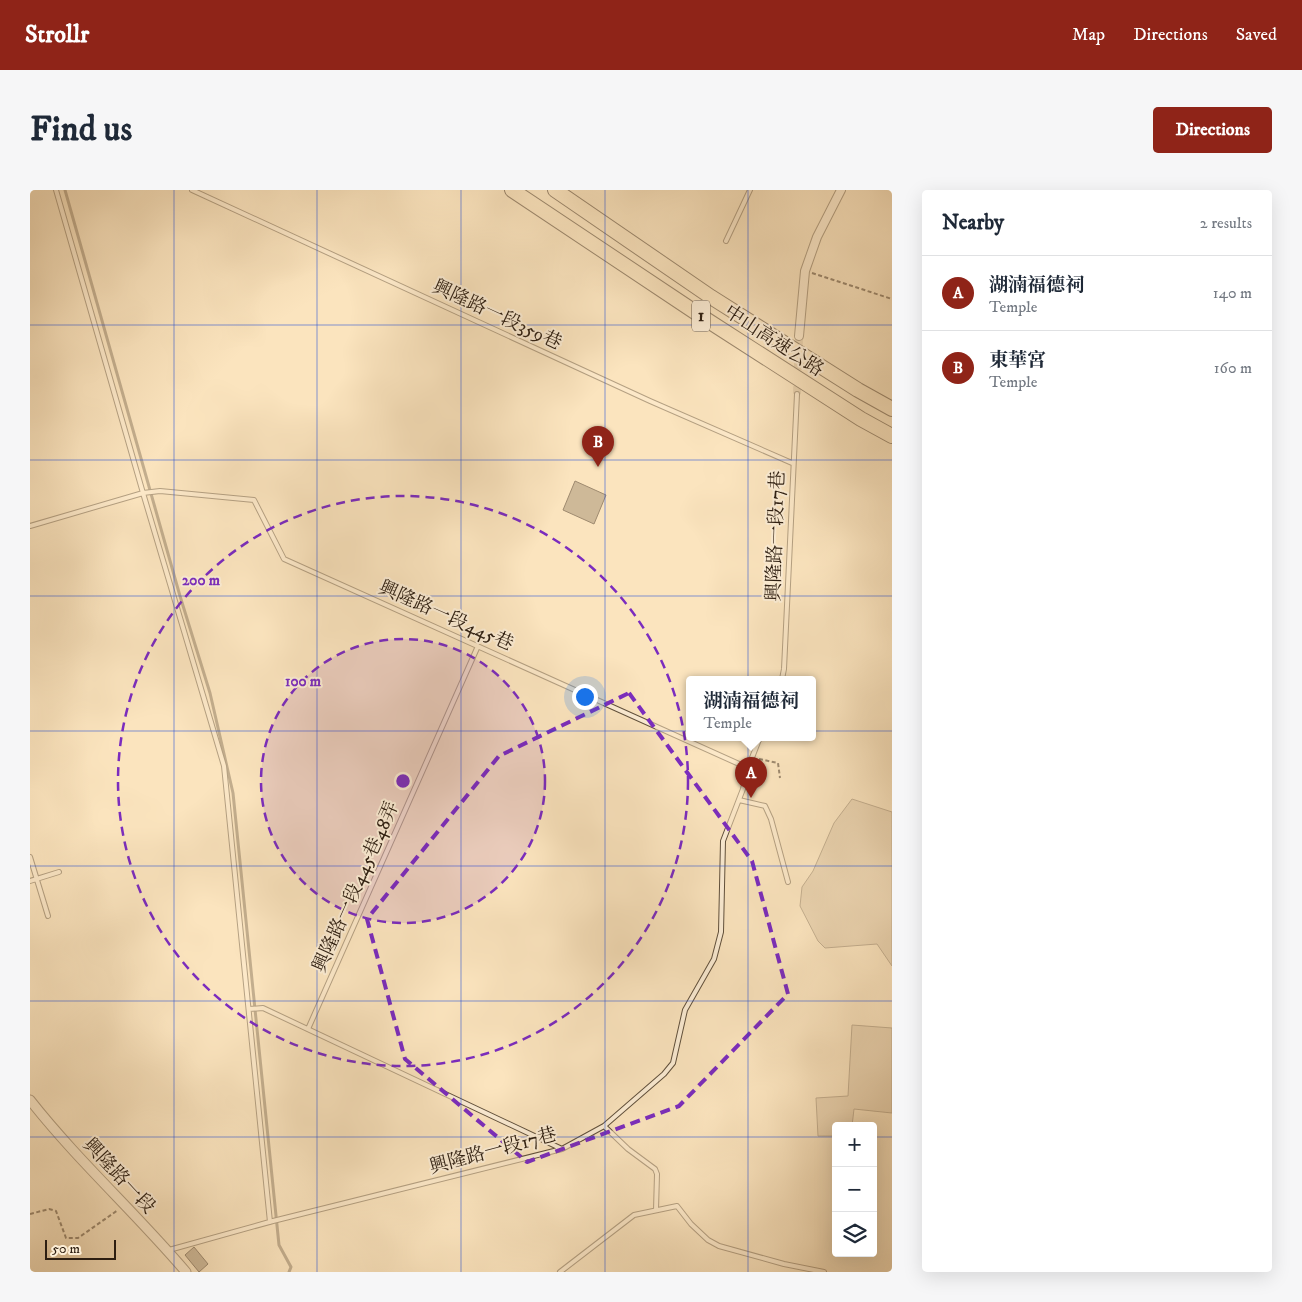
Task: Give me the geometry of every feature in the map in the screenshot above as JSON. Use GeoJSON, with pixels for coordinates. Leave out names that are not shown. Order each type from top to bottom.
{"type":"FeatureCollection","features":[{"type":"Feature","properties":{"kind":"highway","name":"中山高速公路"},"geometry":{"type":"LineString","coordinates":[[512,190],[707,320],[861,419],[892,436]]}},
{"type":"Feature","properties":{"kind":"highway","name":"中山高速公路"},"geometry":{"type":"LineString","coordinates":[[555,190],[712,297],[858,390],[892,409]]}},
{"type":"Feature","properties":{"kind":"street"},"geometry":{"type":"LineString","coordinates":[[800,336],[805,271],[817,237],[841,190]]}},
{"type":"Feature","properties":{"kind":"street","name":"興隆路一段"},"geometry":{"type":"LineString","coordinates":[[30,1100],[53,1129],[186,1272]]}},
{"type":"Feature","properties":{"kind":"lane"},"geometry":{"type":"LineString","coordinates":[[56,190],[224,766],[271,1221]]}},
{"type":"Feature","properties":{"kind":"lane","name":"興隆路一段359巷"},"geometry":{"type":"LineString","coordinates":[[192,190],[650,401],[792,463]]}},
{"type":"Feature","properties":{"kind":"lane"},"geometry":{"type":"LineString","coordinates":[[726,241],[750,190]]}},
{"type":"Feature","properties":{"kind":"lane","name":"興隆路一段17巷"},"geometry":{"type":"LineString","coordinates":[[783,676],[796,394]]}},
{"type":"Feature","properties":{"kind":"lane","name":"興隆路一段445巷"},"geometry":{"type":"LineString","coordinates":[[145,493],[154,491],[254,500],[284,559],[686,740]]}},
{"type":"Feature","properties":{"kind":"lane"},"geometry":{"type":"LineString","coordinates":[[30,526],[145,493]]}},
{"type":"Feature","properties":{"kind":"lane","name":"興隆路一段445巷48弄"},"geometry":{"type":"LineString","coordinates":[[308,1030],[478,646]]}},
{"type":"Feature","properties":{"kind":"lane","name":"興隆路一段445巷"},"geometry":{"type":"LineString","coordinates":[[688,741],[748,768]]}},
{"type":"Feature","properties":{"kind":"lane","name":"興隆路一段17巷"},"geometry":{"type":"LineString","coordinates":[[167,1250],[271,1221],[562,1149],[604,1126],[664,1074],[673,1063],[685,1010],[714,959],[721,932],[723,841],[758,741]]}},
{"type":"Feature","properties":{"kind":"lane"},"geometry":{"type":"LineString","coordinates":[[739,800],[765,806],[771,819],[788,882]]}},
{"type":"Feature","properties":{"kind":"lane"},"geometry":{"type":"LineString","coordinates":[[30,857],[48,916]]}},
{"type":"Feature","properties":{"kind":"lane"},"geometry":{"type":"LineString","coordinates":[[30,880],[59,872]]}},
{"type":"Feature","properties":{"kind":"lane"},"geometry":{"type":"LineString","coordinates":[[250,1009],[263,1008],[562,1149]]}},
{"type":"Feature","properties":{"kind":"lane"},"geometry":{"type":"LineString","coordinates":[[604,1126],[628,1149],[655,1169],[657,1174],[656,1210]]}},
{"type":"Feature","properties":{"kind":"lane"},"geometry":{"type":"LineString","coordinates":[[560,1272],[634,1215],[677,1206],[691,1224],[708,1240],[719,1246],[784,1264],[824,1272]]}},
{"type":"Feature","properties":{"kind":"path"},"geometry":{"type":"LineString","coordinates":[[805,271],[892,299]]}},
{"type":"Feature","properties":{"kind":"path"},"geometry":{"type":"LineString","coordinates":[[752,757],[778,763],[780,778]]}},
{"type":"Feature","properties":{"kind":"path"},"geometry":{"type":"LineString","coordinates":[[30,1214],[49,1209],[56,1211],[66,1238],[78,1238],[124,1206]]}},
{"type":"Feature","properties":{"kind":"highlighted area"},"geometry":{"type":"Polygon","coordinates":[[[629,693],[752,861],[788,994],[679,1106],[527,1162],[405,1059],[367,919],[499,756],[629,693]]]}},
{"type":"Feature","properties":{"kind":"shaded area"},"geometry":{"type":"Polygon","coordinates":[[[852,799],[892,812],[892,966],[877,944],[825,948],[818,941],[800,906],[802,887],[813,871],[834,823],[852,799]]]}},
{"type":"Feature","properties":{"kind":"shaded area"},"geometry":{"type":"Polygon","coordinates":[[[852,1025],[892,1028],[892,1113],[854,1109],[852,1122],[832,1122],[832,1136],[818,1136],[816,1098],[848,1096],[852,1025]]]}},
{"type":"Feature","properties":{"kind":"building"},"geometry":{"type":"Polygon","coordinates":[[[575,481],[606,495],[594,524],[563,510],[575,481]]]}},
{"type":"Feature","properties":{"kind":"building"},"geometry":{"type":"Polygon","coordinates":[[[194,1247],[208,1264],[199,1272],[185,1255],[194,1247]]]}},
{"type":"Feature","properties":{"kind":"waterway"},"geometry":{"type":"LineString","coordinates":[[65,190],[180,596],[210,693],[233,793],[279,1245],[291,1267],[289,1272]]}},
{"type":"Feature","properties":{"kind":"tunnel"},"geometry":{"type":"LineString","coordinates":[[797,394],[799,336]]}},
{"type":"Feature","properties":{"kind":"place","name":"東華宮"},"geometry":{"type":"Point","coordinates":[598,467]}},
{"type":"Feature","properties":{"kind":"place","name":"湖湳福德祠"},"geometry":{"type":"Point","coordinates":[751,798]}}]}
